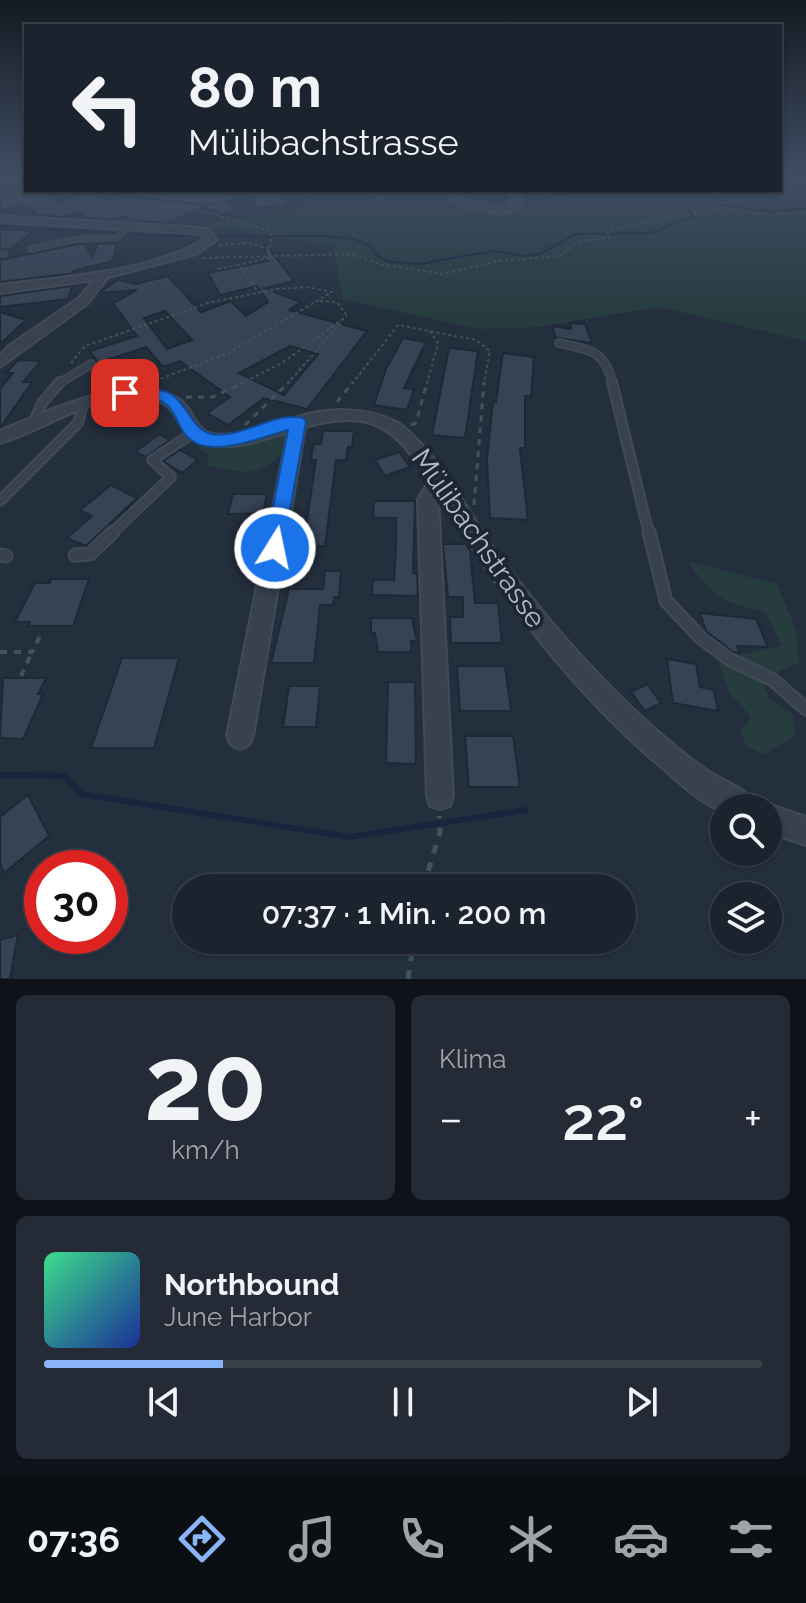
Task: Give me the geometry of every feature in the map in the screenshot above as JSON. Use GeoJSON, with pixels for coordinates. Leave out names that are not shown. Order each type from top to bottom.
{"type":"FeatureCollection","features":[{"type":"Feature","properties":{"kind":"street"},"geometry":{"type":"LineString","coordinates":[[46,223],[208,239]]}},
{"type":"Feature","properties":{"kind":"street"},"geometry":{"type":"LineString","coordinates":[[0,289],[104,275],[173,257],[208,239]]}},
{"type":"Feature","properties":{"kind":"street"},"geometry":{"type":"LineString","coordinates":[[0,363],[14,349],[83,301],[104,275]]}},
{"type":"Feature","properties":{"kind":"street"},"geometry":{"type":"LineString","coordinates":[[0,437],[83,404],[137,392],[162,395],[178,406],[193,433]]}},
{"type":"Feature","properties":{"kind":"street","name":"Mülibachstrasse"},"geometry":{"type":"LineString","coordinates":[[193,433],[206,440],[217,440],[352,413],[378,418],[400,429],[414,443],[525,610],[574,668],[680,768],[722,794]]}},
{"type":"Feature","properties":{"kind":"street"},"geometry":{"type":"LineString","coordinates":[[240,736],[298,422]]}},
{"type":"Feature","properties":{"kind":"street"},"geometry":{"type":"LineString","coordinates":[[438,481],[427,499],[440,807]]}},
{"type":"Feature","properties":{"kind":"street"},"geometry":{"type":"LineString","coordinates":[[782,823],[806,831]]}},
{"type":"Feature","properties":{"kind":"lane"},"geometry":{"type":"LineString","coordinates":[[31,249],[78,239],[116,238],[125,229]]}},
{"type":"Feature","properties":{"kind":"lane"},"geometry":{"type":"LineString","coordinates":[[559,343],[595,352],[607,361],[666,601],[702,639],[729,659],[773,680],[806,709]]}},
{"type":"Feature","properties":{"kind":"lane"},"geometry":{"type":"LineString","coordinates":[[33,424],[47,392],[75,370],[91,364]]}},
{"type":"Feature","properties":{"kind":"lane"},"geometry":{"type":"LineString","coordinates":[[0,501],[78,423],[83,404]]}},
{"type":"Feature","properties":{"kind":"lane"},"geometry":{"type":"LineString","coordinates":[[75,555],[90,554],[171,477],[152,460],[193,433]]}},
{"type":"Feature","properties":{"kind":"path"},"geometry":{"type":"LineString","coordinates":[[218,269],[268,258],[272,233],[238,223]]}},
{"type":"Feature","properties":{"kind":"path"},"geometry":{"type":"LineString","coordinates":[[173,257],[327,252],[352,254],[380,264],[442,274],[490,263],[559,256],[579,241],[650,223]]}},
{"type":"Feature","properties":{"kind":"path"},"geometry":{"type":"LineString","coordinates":[[208,239],[248,243],[270,249]]}},
{"type":"Feature","properties":{"kind":"path"},"geometry":{"type":"LineString","coordinates":[[239,265],[258,292]]}},
{"type":"Feature","properties":{"kind":"path"},"geometry":{"type":"LineString","coordinates":[[47,392],[85,346],[222,300],[258,292],[284,289],[332,292],[268,334],[249,340],[191,370],[157,380]]}},
{"type":"Feature","properties":{"kind":"path"},"geometry":{"type":"LineString","coordinates":[[319,300],[337,302],[347,316]]}},
{"type":"Feature","properties":{"kind":"path"},"geometry":{"type":"LineString","coordinates":[[170,401],[194,395],[213,397],[282,363],[347,316]]}},
{"type":"Feature","properties":{"kind":"path"},"geometry":{"type":"LineString","coordinates":[[217,440],[265,409],[347,316]]}},
{"type":"Feature","properties":{"kind":"path"},"geometry":{"type":"LineString","coordinates":[[326,416],[398,325],[476,340],[490,351],[480,405],[472,533]]}},
{"type":"Feature","properties":{"kind":"path"},"geometry":{"type":"LineString","coordinates":[[400,429],[416,423],[438,343],[429,329]]}},
{"type":"Feature","properties":{"kind":"path"},"geometry":{"type":"LineString","coordinates":[[21,676],[41,634]]}},
{"type":"Feature","properties":{"kind":"path"},"geometry":{"type":"LineString","coordinates":[[0,652],[32,652]]}},
{"type":"Feature","properties":{"kind":"path"},"geometry":{"type":"LineString","coordinates":[[427,874],[440,832],[440,807]]}},
{"type":"Feature","properties":{"kind":"path"},"geometry":{"type":"LineString","coordinates":[[408,979],[412,954]]}},
{"type":"Feature","properties":{"kind":"green space"},"geometry":{"type":"Polygon","coordinates":[[[806,223],[806,341],[659,307],[538,327],[477,329],[343,299],[333,246],[197,224],[806,223]]]}},
{"type":"Feature","properties":{"kind":"green space"},"geometry":{"type":"Polygon","coordinates":[[[294,423],[296,439],[275,460],[257,470],[237,471],[207,465],[208,455],[198,447],[206,440],[225,440],[294,423]]]}},
{"type":"Feature","properties":{"kind":"green space"},"geometry":{"type":"Polygon","coordinates":[[[688,561],[777,584],[796,630],[799,663],[761,679],[770,699],[792,714],[796,736],[764,754],[746,747],[741,732],[751,717],[729,692],[719,663],[723,658],[782,646],[766,612],[720,597],[705,584],[688,561]]]}},
{"type":"Feature","properties":{"kind":"building"},"geometry":{"type":"Polygon","coordinates":[[[0,229],[34,231],[9,250],[0,248],[0,229]]]}},
{"type":"Feature","properties":{"kind":"building"},"geometry":{"type":"Polygon","coordinates":[[[263,241],[294,281],[264,288],[301,302],[289,310],[367,331],[307,409],[264,398],[228,425],[207,413],[230,397],[180,361],[163,367],[146,347],[98,363],[90,351],[137,336],[113,303],[137,290],[99,293],[118,280],[136,284],[168,276],[201,312],[231,301],[246,316],[268,302],[257,286],[220,295],[208,273],[268,261],[263,241]],[[165,311],[144,318],[167,349],[192,340],[165,311]],[[290,346],[239,373],[284,395],[318,354],[290,346]]]}},
{"type":"Feature","properties":{"kind":"building"},"geometry":{"type":"Polygon","coordinates":[[[117,243],[113,261],[73,271],[76,273],[0,282],[0,260],[79,244],[85,244],[92,257],[98,244],[117,243]]]}},
{"type":"Feature","properties":{"kind":"building"},"geometry":{"type":"Polygon","coordinates":[[[72,286],[68,299],[0,307],[0,296],[72,286]]]}},
{"type":"Feature","properties":{"kind":"building"},"geometry":{"type":"Polygon","coordinates":[[[0,312],[26,320],[0,344],[0,312]]]}},
{"type":"Feature","properties":{"kind":"building"},"geometry":{"type":"Polygon","coordinates":[[[570,323],[585,324],[592,343],[556,338],[552,326],[571,329],[570,323]]]}},
{"type":"Feature","properties":{"kind":"building"},"geometry":{"type":"Polygon","coordinates":[[[403,338],[426,342],[404,388],[414,389],[407,410],[374,405],[386,369],[403,338]]]}},
{"type":"Feature","properties":{"kind":"building"},"geometry":{"type":"Polygon","coordinates":[[[449,348],[478,351],[465,438],[432,435],[449,348]]]}},
{"type":"Feature","properties":{"kind":"building"},"geometry":{"type":"Polygon","coordinates":[[[503,353],[534,357],[531,397],[525,396],[525,448],[520,448],[528,520],[490,518],[487,459],[493,402],[496,402],[503,353]]]}},
{"type":"Feature","properties":{"kind":"building"},"geometry":{"type":"Polygon","coordinates":[[[18,360],[41,361],[23,382],[32,382],[0,428],[0,389],[13,373],[6,373],[18,360]]]}},
{"type":"Feature","properties":{"kind":"building"},"geometry":{"type":"Polygon","coordinates":[[[323,431],[354,431],[352,447],[348,447],[346,460],[336,460],[325,546],[303,546],[316,460],[311,460],[313,444],[321,444],[323,431]]]}},
{"type":"Feature","properties":{"kind":"building"},"geometry":{"type":"Polygon","coordinates":[[[159,434],[170,440],[146,457],[135,452],[159,434]]]}},
{"type":"Feature","properties":{"kind":"building"},"geometry":{"type":"Polygon","coordinates":[[[180,450],[198,460],[182,473],[163,461],[180,450]]]}},
{"type":"Feature","properties":{"kind":"building"},"geometry":{"type":"Polygon","coordinates":[[[399,452],[410,467],[385,476],[375,460],[399,452]]]}},
{"type":"Feature","properties":{"kind":"building"},"geometry":{"type":"Polygon","coordinates":[[[111,485],[137,498],[86,546],[67,538],[92,516],[80,510],[111,485]]]}},
{"type":"Feature","properties":{"kind":"building"},"geometry":{"type":"Polygon","coordinates":[[[233,494],[267,494],[263,513],[228,514],[233,494]]]}},
{"type":"Feature","properties":{"kind":"building"},"geometry":{"type":"Polygon","coordinates":[[[374,501],[415,501],[413,573],[417,574],[418,596],[372,595],[373,580],[394,580],[396,549],[396,518],[373,518],[374,501]]]}},
{"type":"Feature","properties":{"kind":"building"},"geometry":{"type":"Polygon","coordinates":[[[443,544],[466,544],[470,551],[475,603],[498,603],[502,643],[451,643],[450,617],[463,617],[463,597],[448,597],[443,544]]]}},
{"type":"Feature","properties":{"kind":"building"},"geometry":{"type":"Polygon","coordinates":[[[325,571],[341,571],[339,597],[334,597],[333,605],[320,605],[314,663],[271,663],[289,589],[323,589],[325,571]]]}},
{"type":"Feature","properties":{"kind":"building"},"geometry":{"type":"Polygon","coordinates":[[[51,579],[89,579],[73,626],[28,626],[30,622],[15,622],[35,583],[50,583],[51,579]]]}},
{"type":"Feature","properties":{"kind":"building"},"geometry":{"type":"Polygon","coordinates":[[[700,613],[756,619],[768,647],[737,646],[740,652],[733,652],[706,631],[700,613]]]}},
{"type":"Feature","properties":{"kind":"building"},"geometry":{"type":"Polygon","coordinates":[[[371,618],[412,618],[417,641],[411,641],[411,652],[378,652],[375,633],[371,633],[371,618]]]}},
{"type":"Feature","properties":{"kind":"building"},"geometry":{"type":"Polygon","coordinates":[[[122,658],[179,658],[154,748],[91,748],[122,658]]]}},
{"type":"Feature","properties":{"kind":"building"},"geometry":{"type":"Polygon","coordinates":[[[667,659],[696,664],[700,687],[714,690],[718,711],[673,703],[667,659]]]}},
{"type":"Feature","properties":{"kind":"building"},"geometry":{"type":"Polygon","coordinates":[[[457,666],[505,666],[511,711],[460,711],[457,666]]]}},
{"type":"Feature","properties":{"kind":"building"},"geometry":{"type":"Polygon","coordinates":[[[3,678],[46,678],[38,694],[43,694],[23,739],[0,738],[3,678]]]}},
{"type":"Feature","properties":{"kind":"building"},"geometry":{"type":"Polygon","coordinates":[[[388,682],[415,682],[416,764],[386,763],[388,682]]]}},
{"type":"Feature","properties":{"kind":"building"},"geometry":{"type":"Polygon","coordinates":[[[647,684],[661,703],[645,711],[631,692],[647,684]]]}},
{"type":"Feature","properties":{"kind":"building"},"geometry":{"type":"Polygon","coordinates":[[[289,686],[320,686],[316,727],[283,727],[289,686]]]}},
{"type":"Feature","properties":{"kind":"building"},"geometry":{"type":"Polygon","coordinates":[[[465,736],[513,736],[520,787],[469,787],[465,736]]]}},
{"type":"Feature","properties":{"kind":"building"},"geometry":{"type":"Polygon","coordinates":[[[28,795],[49,836],[32,850],[24,850],[24,857],[4,873],[0,863],[0,817],[28,795]]]}},
{"type":"Feature","properties":{"kind":"building"},"geometry":{"type":"Polygon","coordinates":[[[18,935],[10,979],[0,979],[0,940],[18,935]]]}},
{"type":"Feature","properties":{"kind":"waterway"},"geometry":{"type":"LineString","coordinates":[[0,226],[167,236],[323,236],[354,239],[371,246],[377,256],[390,262],[420,264],[492,251],[524,256],[540,254],[575,234],[650,233],[678,223]]}},
{"type":"Feature","properties":{"kind":"waterway"},"geometry":{"type":"LineString","coordinates":[[0,775],[65,776],[81,794],[349,837],[526,810]]}},
{"type":"Feature","properties":{"kind":"route"},"geometry":{"type":"LineString","coordinates":[[125,393],[162,395],[178,406],[193,433],[206,440],[252,435],[298,422],[275,548]]}}]}
